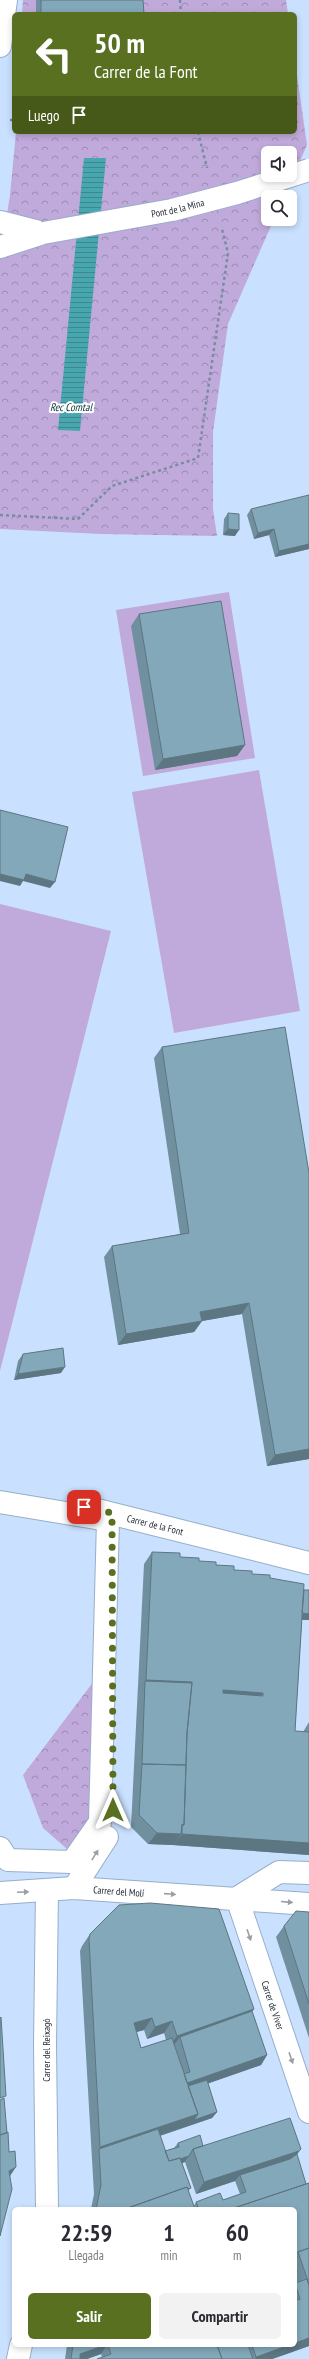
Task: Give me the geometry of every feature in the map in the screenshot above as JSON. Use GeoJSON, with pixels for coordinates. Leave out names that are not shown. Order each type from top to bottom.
{"type":"FeatureCollection","features":[{"type":"Feature","properties":{"kind":"street"},"geometry":{"type":"LineString","coordinates":[[0,46],[6,0]]}},
{"type":"Feature","properties":{"kind":"street","name":"Pont de la Mina"},"geometry":{"type":"LineString","coordinates":[[0,247],[43,233],[172,210],[237,193],[309,170]]}},
{"type":"Feature","properties":{"kind":"street"},"geometry":{"type":"LineString","coordinates":[[0,222],[43,233]]}},
{"type":"Feature","properties":{"kind":"street","name":"Carrer de la Font"},"geometry":{"type":"LineString","coordinates":[[0,1489],[112,1513],[309,1563]]}},
{"type":"Feature","properties":{"kind":"street"},"geometry":{"type":"LineString","coordinates":[[0,1502],[108,1520],[100,1822],[72,1862],[8,1860],[0,1848]]}},
{"type":"Feature","properties":{"kind":"street"},"geometry":{"type":"LineString","coordinates":[[74,1888],[114,1826],[112,1513]]}},
{"type":"Feature","properties":{"kind":"street"},"geometry":{"type":"LineString","coordinates":[[237,1898],[279,1872],[309,1874]]}},
{"type":"Feature","properties":{"kind":"street","name":"Carrer del Molí"},"geometry":{"type":"LineString","coordinates":[[0,1893],[74,1888],[309,1904]]}},
{"type":"Feature","properties":{"kind":"street","name":"Carrer del Reixagó"},"geometry":{"type":"LineString","coordinates":[[47,1890],[45,2045],[47,2207]]}},
{"type":"Feature","properties":{"kind":"street","name":"Carrer de Viver"},"geometry":{"type":"LineString","coordinates":[[237,1898],[309,2112]]}},
{"type":"Feature","properties":{"kind":"street"},"geometry":{"type":"LineString","coordinates":[[18,2359],[21,2347]]}},
{"type":"Feature","properties":{"kind":"path"},"geometry":{"type":"LineString","coordinates":[[180,0],[181,12]]}},
{"type":"Feature","properties":{"kind":"path"},"geometry":{"type":"LineString","coordinates":[[198,134],[207,170]]}},
{"type":"Feature","properties":{"kind":"path"},"geometry":{"type":"LineString","coordinates":[[0,515],[78,519],[112,486],[198,458],[228,253],[220,223]]}},
{"type":"Feature","properties":{"kind":"green space"},"geometry":{"type":"Polygon","coordinates":[[[23,0],[286,0],[288,12],[22,12],[23,0]]]}},
{"type":"Feature","properties":{"kind":"green space"},"geometry":{"type":"Polygon","coordinates":[[[297,75],[307,145],[297,168],[297,146],[261,146],[261,182],[291,182],[287,190],[261,190],[261,226],[271,226],[228,324],[213,432],[213,509],[217,536],[101,534],[0,529],[0,259],[10,195],[16,134],[297,134],[297,75]]]}},
{"type":"Feature","properties":{"kind":"green space"},"geometry":{"type":"Polygon","coordinates":[[[229,592],[255,758],[143,776],[116,610],[229,592]]]}},
{"type":"Feature","properties":{"kind":"green space"},"geometry":{"type":"Polygon","coordinates":[[[259,770],[300,1011],[174,1033],[132,792],[259,770]]]}},
{"type":"Feature","properties":{"kind":"green space"},"geometry":{"type":"Polygon","coordinates":[[[0,904],[111,931],[0,1371],[0,904]]]}},
{"type":"Feature","properties":{"kind":"green space"},"geometry":{"type":"Polygon","coordinates":[[[100,1673],[101,1826],[75,1856],[43,1828],[23,1775],[100,1673]]]}},
{"type":"Feature","properties":{"kind":"water","name":"Rec Comtal"},"geometry":{"type":"Polygon","coordinates":[[[84,158],[106,158],[80,431],[58,430],[84,158]]]}},
{"type":"Feature","properties":{"kind":"building"},"geometry":{"type":"Polygon","coordinates":[[[41,0],[143,0],[144,12],[41,12],[41,0]]]}},
{"type":"Feature","properties":{"kind":"building"},"geometry":{"type":"Polygon","coordinates":[[[309,495],[309,544],[279,551],[274,529],[258,533],[251,509],[309,495]]]}},
{"type":"Feature","properties":{"kind":"building"},"geometry":{"type":"Polygon","coordinates":[[[228,513],[239,514],[239,530],[228,529],[228,513]]]}},
{"type":"Feature","properties":{"kind":"building"},"geometry":{"type":"Polygon","coordinates":[[[221,601],[245,745],[163,759],[139,614],[221,601]]]}},
{"type":"Feature","properties":{"kind":"building"},"geometry":{"type":"Polygon","coordinates":[[[0,810],[68,827],[55,882],[26,874],[24,880],[0,874],[0,810]]]}},
{"type":"Feature","properties":{"kind":"building"},"geometry":{"type":"Polygon","coordinates":[[[285,1027],[309,1173],[309,1449],[275,1455],[249,1303],[200,1312],[202,1321],[126,1334],[112,1246],[189,1233],[162,1047],[285,1027]]]}},
{"type":"Feature","properties":{"kind":"building"},"geometry":{"type":"Polygon","coordinates":[[[63,1348],[65,1367],[18,1374],[23,1354],[63,1348]]]}},
{"type":"Feature","properties":{"kind":"building"},"geometry":{"type":"Polygon","coordinates":[[[152,1552],[180,1553],[180,1557],[199,1558],[199,1561],[216,1562],[216,1565],[234,1566],[234,1570],[252,1571],[252,1574],[270,1575],[270,1578],[304,1584],[295,1731],[309,1732],[309,1843],[182,1834],[182,1824],[184,1825],[187,1733],[192,1682],[146,1680],[152,1552]],[[223,1690],[223,1693],[263,1696],[263,1693],[223,1690]]]}},
{"type":"Feature","properties":{"kind":"building"},"geometry":{"type":"Polygon","coordinates":[[[304,1590],[309,1590],[309,1614],[302,1613],[304,1590]]]}},
{"type":"Feature","properties":{"kind":"building"},"geometry":{"type":"Polygon","coordinates":[[[145,1681],[192,1683],[187,1733],[186,1765],[142,1764],[145,1681]]]}},
{"type":"Feature","properties":{"kind":"building"},"geometry":{"type":"Polygon","coordinates":[[[142,1764],[186,1765],[184,1825],[182,1825],[181,1834],[157,1833],[139,1815],[142,1764]]]}},
{"type":"Feature","properties":{"kind":"building"},"geometry":{"type":"Polygon","coordinates":[[[150,1903],[219,1909],[254,2009],[177,2036],[172,2021],[155,2027],[152,2018],[134,2023],[141,2048],[172,2038],[198,2114],[100,2147],[89,1939],[90,1934],[119,1905],[150,1903]]]}},
{"type":"Feature","properties":{"kind":"building"},"geometry":{"type":"Polygon","coordinates":[[[296,1911],[309,1912],[309,2004],[284,1926],[296,1911]]]}},
{"type":"Feature","properties":{"kind":"building"},"geometry":{"type":"Polygon","coordinates":[[[252,2011],[267,2055],[187,2083],[184,2074],[190,2072],[180,2037],[252,2011]]]}},
{"type":"Feature","properties":{"kind":"building"},"geometry":{"type":"Polygon","coordinates":[[[1,2017],[6,2096],[0,2098],[0,2018],[1,2017]]]}},
{"type":"Feature","properties":{"kind":"building"},"geometry":{"type":"Polygon","coordinates":[[[207,2080],[217,2112],[194,2120],[198,2114],[188,2086],[207,2080]]]}},
{"type":"Feature","properties":{"kind":"building"},"geometry":{"type":"Polygon","coordinates":[[[4,2098],[7,2133],[0,2135],[0,2100],[4,2098]]]}},
{"type":"Feature","properties":{"kind":"building"},"geometry":{"type":"Polygon","coordinates":[[[290,2118],[301,2149],[299,2151],[204,2182],[193,2149],[290,2118]]]}},
{"type":"Feature","properties":{"kind":"building"},"geometry":{"type":"Polygon","coordinates":[[[158,2129],[169,2161],[180,2158],[191,2188],[188,2189],[187,2187],[131,2207],[96,2207],[101,2185],[99,2149],[158,2129]]]}},
{"type":"Feature","properties":{"kind":"building"},"geometry":{"type":"Polygon","coordinates":[[[8,2132],[9,2152],[15,2151],[16,2167],[9,2171],[12,2189],[0,2236],[0,2135],[8,2132]]]}},
{"type":"Feature","properties":{"kind":"building"},"geometry":{"type":"Polygon","coordinates":[[[200,2135],[203,2146],[193,2149],[189,2156],[169,2161],[165,2151],[179,2147],[178,2143],[200,2135]]]}},
{"type":"Feature","properties":{"kind":"building"},"geometry":{"type":"Polygon","coordinates":[[[297,2154],[306,2184],[237,2207],[198,2207],[196,2202],[220,2193],[223,2200],[246,2192],[240,2175],[290,2159],[297,2154]]]}},
{"type":"Feature","properties":{"kind":"building"},"geometry":{"type":"Polygon","coordinates":[[[309,2183],[309,2248],[297,2252],[297,2207],[237,2207],[309,2183]]]}},
{"type":"Feature","properties":{"kind":"building"},"geometry":{"type":"Polygon","coordinates":[[[187,2187],[194,2207],[131,2207],[187,2187]]]}},
{"type":"Feature","properties":{"kind":"building"},"geometry":{"type":"Polygon","coordinates":[[[309,2248],[309,2284],[298,2252],[309,2248]]]}},
{"type":"Feature","properties":{"kind":"building"},"geometry":{"type":"Polygon","coordinates":[[[307,2279],[309,2286],[309,2338],[297,2342],[297,2300],[300,2299],[297,2289],[297,2282],[307,2279]]]}},
{"type":"Feature","properties":{"kind":"building"},"geometry":{"type":"Polygon","coordinates":[[[73,2347],[100,2347],[80,2354],[80,2359],[71,2359],[73,2347]]]}},
{"type":"Feature","properties":{"kind":"building"},"geometry":{"type":"Polygon","coordinates":[[[109,2347],[218,2347],[222,2359],[97,2359],[111,2354],[109,2347]]]}},
{"type":"Feature","properties":{"kind":"building"},"geometry":{"type":"Polygon","coordinates":[[[218,2347],[249,2347],[253,2359],[222,2359],[218,2347]]]}},
{"type":"Feature","properties":{"kind":"building"},"geometry":{"type":"Polygon","coordinates":[[[253,2347],[284,2347],[256,2357],[253,2347]]]}},
{"type":"Feature","properties":{"kind":"route"},"geometry":{"type":"LineString","coordinates":[[84,1507],[112,1513],[113,1810]]}}]}
